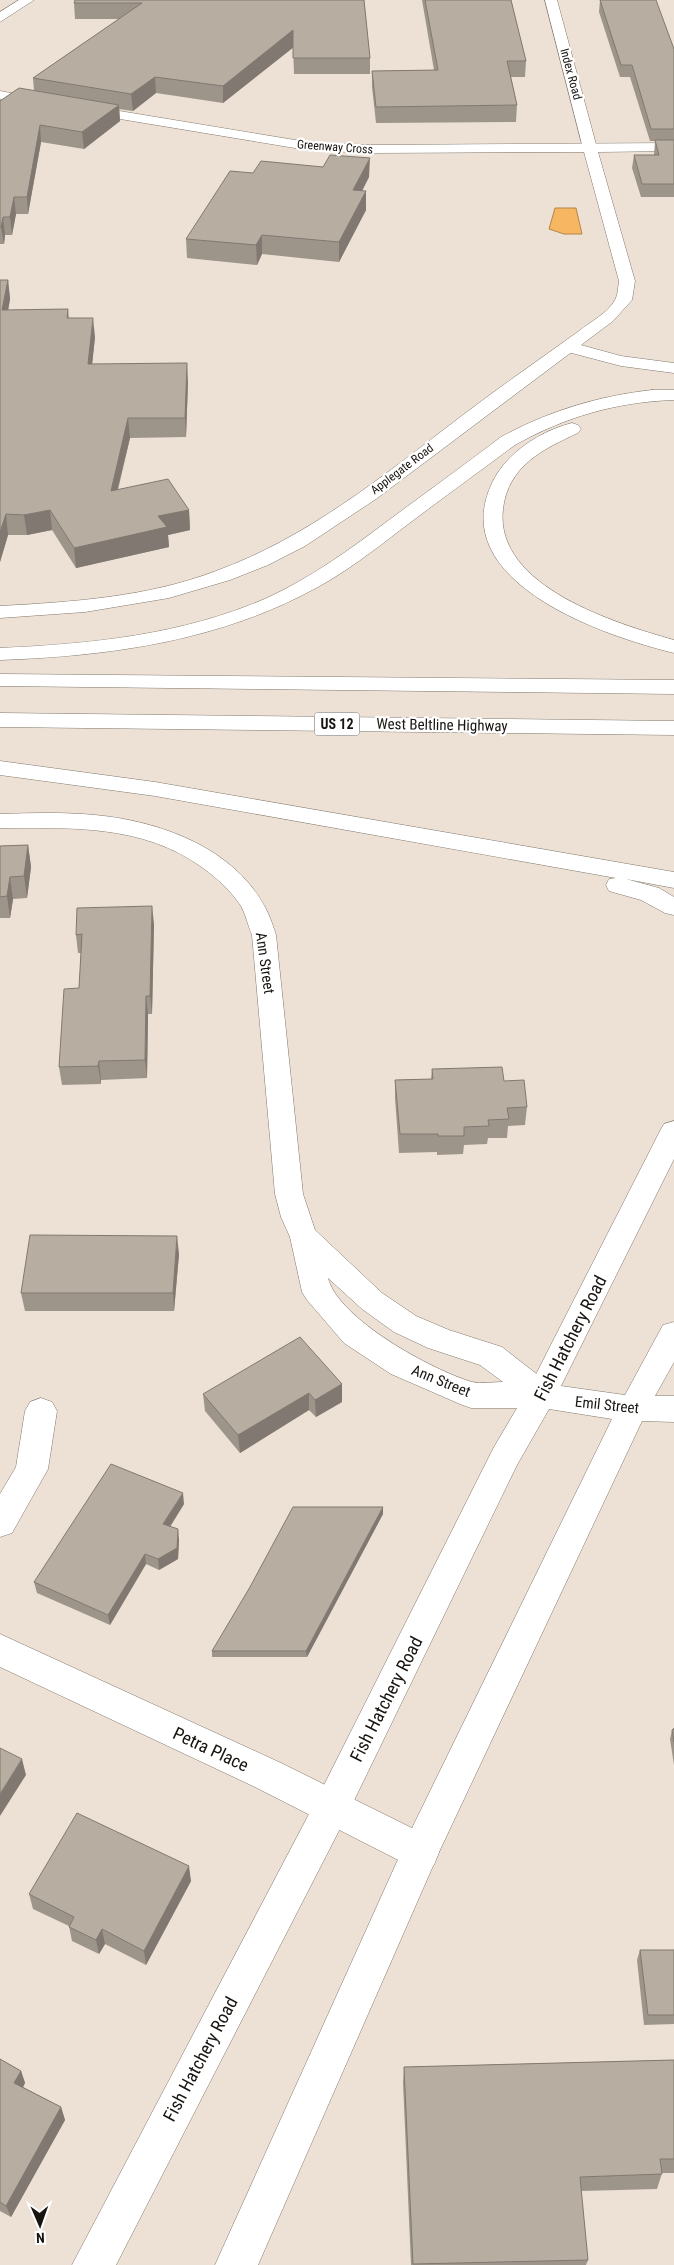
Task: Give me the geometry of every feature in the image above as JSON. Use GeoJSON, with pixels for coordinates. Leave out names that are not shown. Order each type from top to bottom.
{"type":"FeatureCollection","features":[{"type":"Feature","properties":{"kind":"main road"},"geometry":{"type":"LineString","coordinates":[[0,18],[28,0]]}},
{"type":"Feature","properties":{"kind":"main road","name":"Index Road"},"geometry":{"type":"LineString","coordinates":[[551,0],[590,148]]}},
{"type":"Feature","properties":{"kind":"main road"},"geometry":{"type":"LineString","coordinates":[[0,95],[55,105]]}},
{"type":"Feature","properties":{"kind":"main road","name":"Greenway Cross"},"geometry":{"type":"LineString","coordinates":[[73,108],[320,148],[370,150],[674,147]]}},
{"type":"Feature","properties":{"kind":"main road","name":"Applegate Road"},"geometry":{"type":"LineString","coordinates":[[0,612],[102,605],[159,594],[223,576],[276,554],[350,507],[570,347],[624,300],[627,281],[590,148]]}},
{"type":"Feature","properties":{"kind":"main road"},"geometry":{"type":"LineString","coordinates":[[570,347],[624,363],[674,368]]}},
{"type":"Feature","properties":{"kind":"main road"},"geometry":{"type":"LineString","coordinates":[[0,654],[47,653],[167,637],[188,632],[268,604],[310,584],[342,564],[508,441],[531,427],[561,414],[590,406],[623,399],[674,395]]}},
{"type":"Feature","properties":{"kind":"main road"},"geometry":{"type":"LineString","coordinates":[[659,414],[609,419],[575,428],[544,441],[523,456],[506,473],[496,492],[491,513],[494,533],[502,551],[534,587],[557,602],[593,620],[674,647]]}},
{"type":"Feature","properties":{"kind":"main road"},"geometry":{"type":"LineString","coordinates":[[0,680],[674,687]]}},
{"type":"Feature","properties":{"kind":"main road","name":"West Beltline Highway"},"geometry":{"type":"LineString","coordinates":[[0,720],[674,728]]}},
{"type":"Feature","properties":{"kind":"main road"},"geometry":{"type":"LineString","coordinates":[[0,768],[155,789],[674,880]]}},
{"type":"Feature","properties":{"kind":"main road","name":"Ann Street"},"geometry":{"type":"LineString","coordinates":[[0,821],[97,822],[140,830],[178,844],[213,864],[235,882],[252,904],[264,935],[289,1194],[295,1217],[304,1237],[317,1292],[355,1334],[402,1365],[470,1395],[541,1395]]}},
{"type":"Feature","properties":{"kind":"main road"},"geometry":{"type":"LineString","coordinates":[[344,823],[604,881],[650,894],[674,906]]}},
{"type":"Feature","properties":{"kind":"main road","name":"Fish Hatchery Road"},"geometry":{"type":"LineString","coordinates":[[93,2265],[332,1807],[506,1456],[541,1395],[674,1131]]}},
{"type":"Feature","properties":{"kind":"main road","name":"Ann Street"},"geometry":{"type":"LineString","coordinates":[[304,1237],[372,1301],[405,1324],[439,1339],[491,1356],[541,1395]]}},
{"type":"Feature","properties":{"kind":"main road"},"geometry":{"type":"LineString","coordinates":[[236,2265],[421,1852],[632,1410],[674,1334]]}},
{"type":"Feature","properties":{"kind":"main road","name":"Emil Street"},"geometry":{"type":"LineString","coordinates":[[541,1395],[584,1404],[632,1410],[674,1409]]}},
{"type":"Feature","properties":{"kind":"main road"},"geometry":{"type":"LineString","coordinates":[[0,1523],[32,1469],[41,1411]]}},
{"type":"Feature","properties":{"kind":"main road","name":"Petra Place"},"geometry":{"type":"LineString","coordinates":[[0,1650],[268,1775],[421,1852]]}},
{"type":"Feature","properties":{"kind":"shaded area"},"geometry":{"type":"Polygon","coordinates":[[[555,208],[576,208],[582,234],[564,234],[549,229],[555,208]]]}},
{"type":"Feature","properties":{"kind":"building"},"geometry":{"type":"Polygon","coordinates":[[[75,0],[364,0],[370,58],[293,58],[293,30],[223,86],[155,77],[131,94],[33,78],[142,3],[74,3],[75,0]]]}},
{"type":"Feature","properties":{"kind":"building"},"geometry":{"type":"Polygon","coordinates":[[[425,0],[511,0],[526,61],[507,61],[517,105],[376,107],[372,71],[438,70],[425,0]]]}},
{"type":"Feature","properties":{"kind":"building"},"geometry":{"type":"Polygon","coordinates":[[[600,0],[656,0],[674,49],[674,129],[651,129],[632,65],[621,65],[600,0]]]}},
{"type":"Feature","properties":{"kind":"building"},"geometry":{"type":"Polygon","coordinates":[[[19,88],[119,105],[82,132],[40,125],[27,197],[14,197],[10,217],[3,217],[0,227],[0,101],[19,88]]]}},
{"type":"Feature","properties":{"kind":"building"},"geometry":{"type":"Polygon","coordinates":[[[655,140],[674,140],[674,184],[642,184],[634,155],[659,155],[655,140]]]}},
{"type":"Feature","properties":{"kind":"building"},"geometry":{"type":"Polygon","coordinates":[[[330,155],[370,158],[353,190],[366,191],[339,242],[262,235],[256,245],[186,239],[230,171],[253,173],[261,161],[323,167],[330,155]]]}},
{"type":"Feature","properties":{"kind":"building"},"geometry":{"type":"Polygon","coordinates":[[[0,280],[8,280],[2,310],[68,309],[67,318],[93,318],[88,364],[187,363],[185,418],[128,418],[111,491],[168,479],[189,510],[158,516],[167,527],[74,548],[50,510],[24,515],[6,514],[0,532],[0,280]]]}},
{"type":"Feature","properties":{"kind":"building"},"geometry":{"type":"Polygon","coordinates":[[[28,845],[24,876],[10,877],[7,896],[0,897],[0,846],[28,845]]]}},
{"type":"Feature","properties":{"kind":"building"},"geometry":{"type":"Polygon","coordinates":[[[152,906],[150,996],[146,996],[145,1060],[99,1061],[98,1066],[59,1067],[64,989],[79,988],[82,934],[76,935],[77,908],[152,906]]]}},
{"type":"Feature","properties":{"kind":"building"},"geometry":{"type":"Polygon","coordinates":[[[502,1067],[504,1081],[524,1080],[527,1107],[507,1108],[509,1119],[488,1120],[489,1126],[464,1127],[464,1136],[400,1134],[395,1080],[433,1079],[432,1069],[502,1067]]]}},
{"type":"Feature","properties":{"kind":"building"},"geometry":{"type":"Polygon","coordinates":[[[30,1235],[177,1236],[173,1293],[21,1293],[30,1235]]]}},
{"type":"Feature","properties":{"kind":"building"},"geometry":{"type":"Polygon","coordinates":[[[300,1337],[342,1384],[315,1400],[309,1393],[238,1435],[203,1394],[300,1337]]]}},
{"type":"Feature","properties":{"kind":"building"},"geometry":{"type":"Polygon","coordinates":[[[111,1464],[183,1493],[163,1524],[178,1529],[177,1548],[158,1559],[145,1554],[108,1615],[34,1582],[111,1464]]]}},
{"type":"Feature","properties":{"kind":"building"},"geometry":{"type":"Polygon","coordinates":[[[293,1507],[383,1507],[306,1651],[212,1651],[250,1587],[293,1507]]]}},
{"type":"Feature","properties":{"kind":"building"},"geometry":{"type":"Polygon","coordinates":[[[0,1748],[22,1759],[0,1794],[0,1748]]]}},
{"type":"Feature","properties":{"kind":"building"},"geometry":{"type":"Polygon","coordinates":[[[77,1813],[189,1866],[144,1951],[102,1929],[96,1940],[69,1927],[74,1917],[29,1894],[77,1813]]]}},
{"type":"Feature","properties":{"kind":"building"},"geometry":{"type":"Polygon","coordinates":[[[640,1950],[674,1950],[674,2015],[648,2015],[640,1950]]]}},
{"type":"Feature","properties":{"kind":"building"},"geometry":{"type":"Polygon","coordinates":[[[0,2059],[21,2071],[14,2083],[61,2107],[6,2206],[0,2202],[0,2059]]]}},
{"type":"Feature","properties":{"kind":"building"},"geometry":{"type":"Polygon","coordinates":[[[674,2060],[674,2159],[660,2159],[662,2174],[580,2177],[588,2260],[413,2264],[404,2067],[674,2060]]]}}]}
